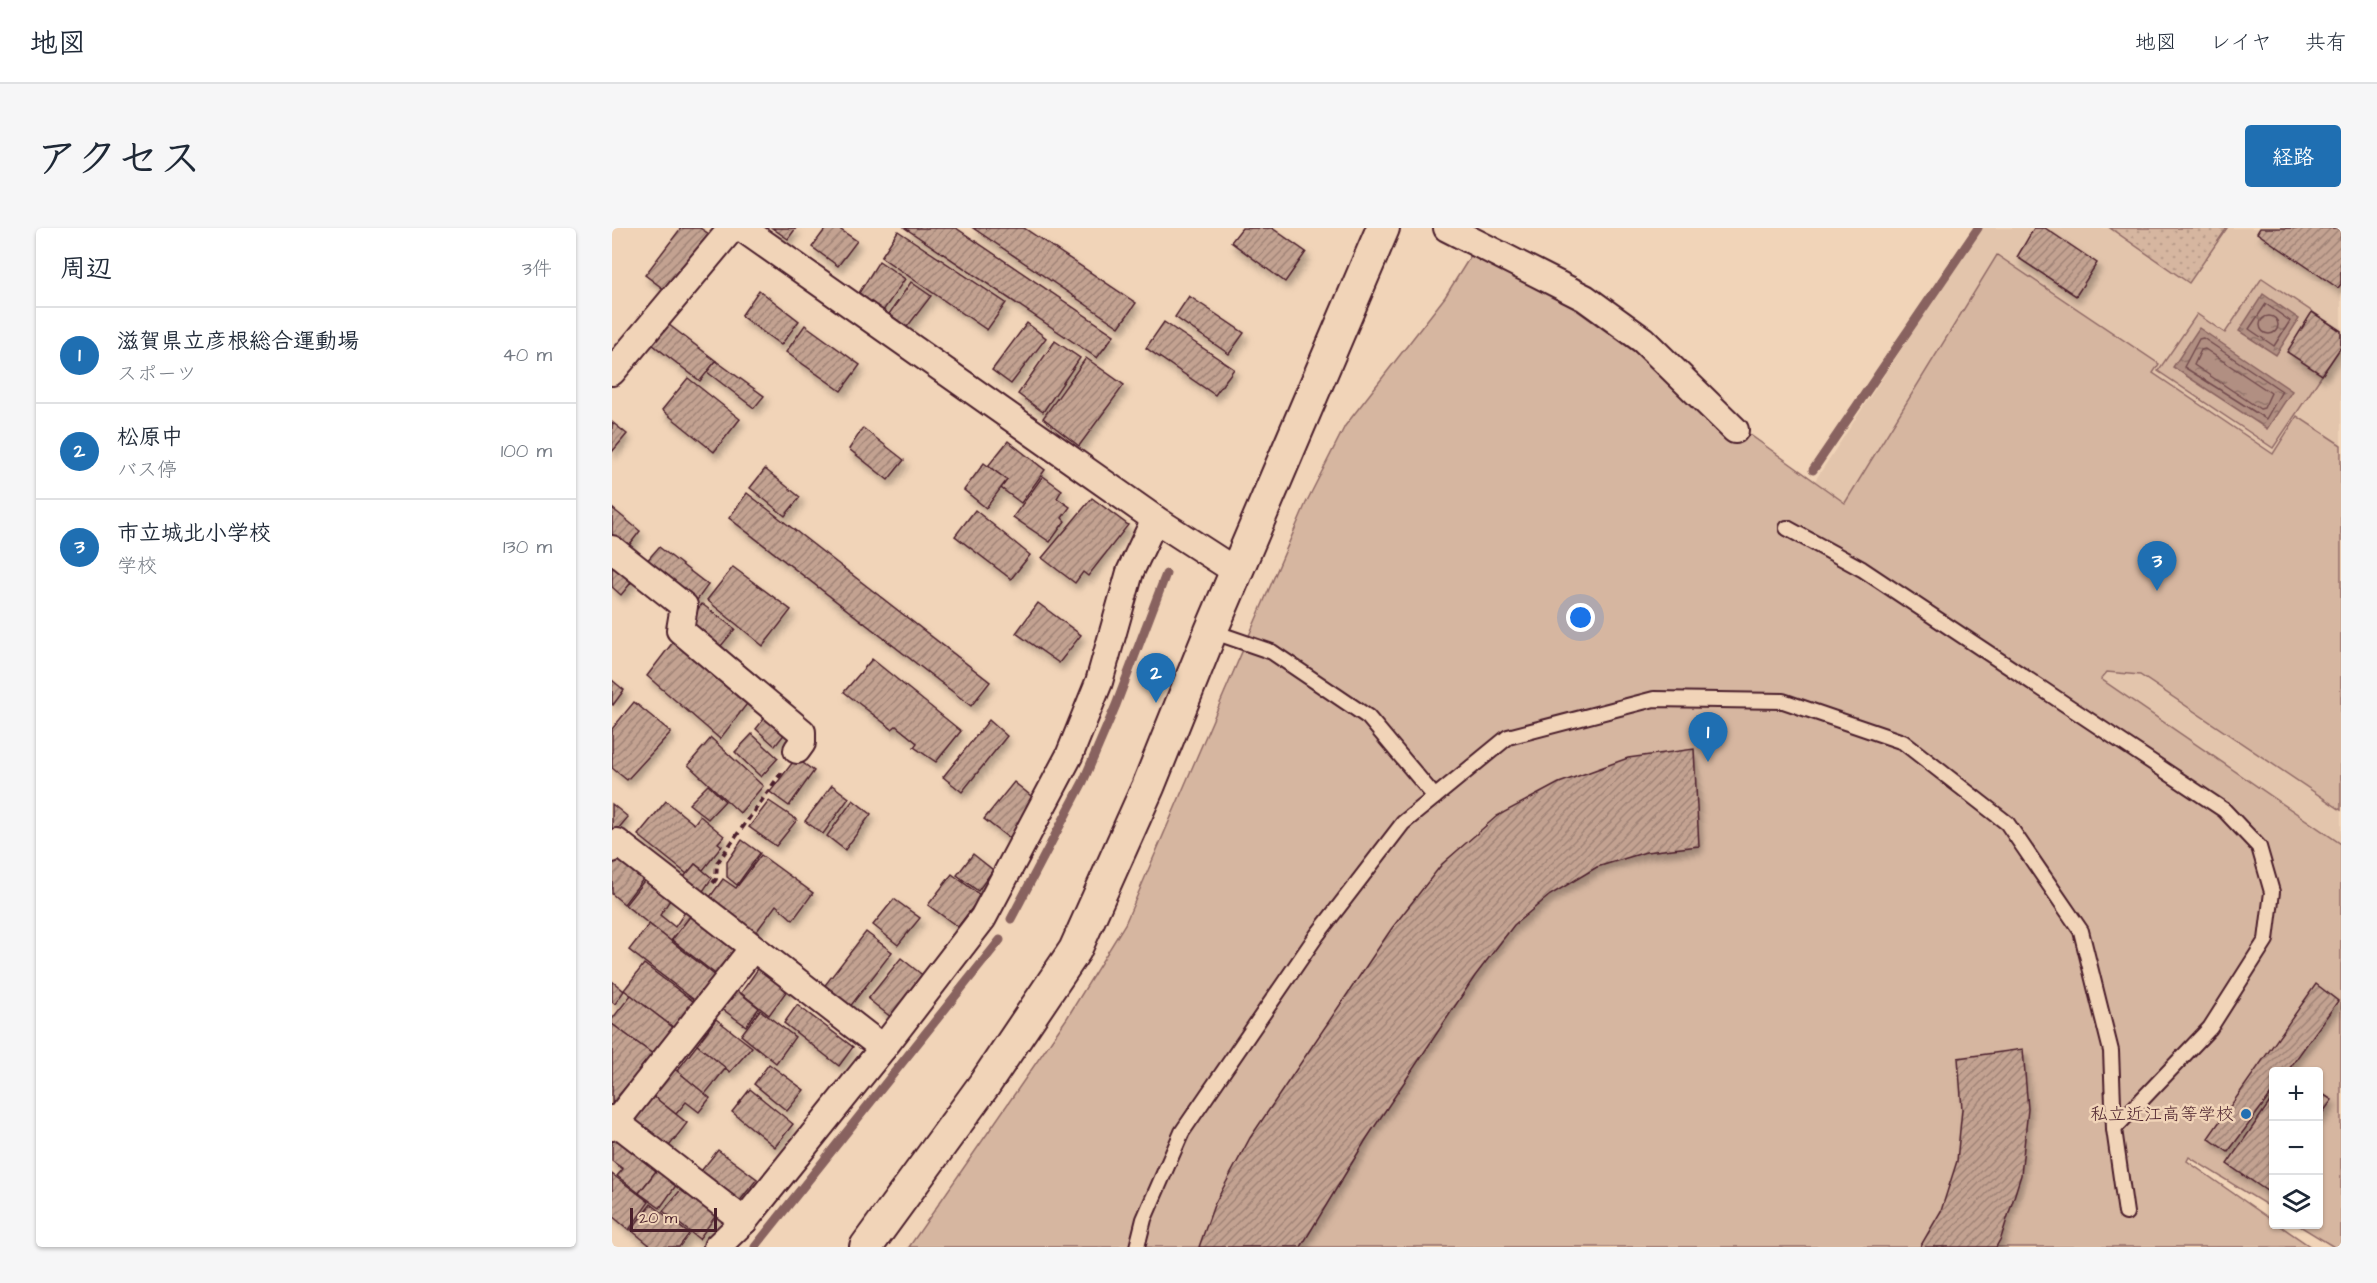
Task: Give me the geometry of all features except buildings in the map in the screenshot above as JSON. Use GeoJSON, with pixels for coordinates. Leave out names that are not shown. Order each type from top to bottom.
{"type":"FeatureCollection","features":[{"type":"Feature","properties":{"kind":"street"},"geometry":{"type":"LineString","coordinates":[[612,372],[732,228]]}},
{"type":"Feature","properties":{"kind":"street"},"geometry":{"type":"LineString","coordinates":[[742,228],[1155,519],[1237,572]]}},
{"type":"Feature","properties":{"kind":"street"},"geometry":{"type":"LineString","coordinates":[[872,1245],[984,1086],[1075,950],[1148,787],[1211,631],[1383,228]]}},
{"type":"Feature","properties":{"kind":"street"},"geometry":{"type":"LineString","coordinates":[[1447,228],[1585,298],[1643,340],[1735,430]]}},
{"type":"Feature","properties":{"kind":"street"},"geometry":{"type":"LineString","coordinates":[[717,1247],[744,1221],[883,1048],[983,918],[1069,756],[1099,682],[1130,572],[1155,519]]}},
{"type":"Feature","properties":{"kind":"street"},"geometry":{"type":"LineString","coordinates":[[612,549],[684,606],[680,630],[802,732],[802,743],[797,750]]}},
{"type":"Feature","properties":{"kind":"street"},"geometry":{"type":"LineString","coordinates":[[612,849],[617,842],[883,1048]]}},
{"type":"Feature","properties":{"kind":"street"},"geometry":{"type":"LineString","coordinates":[[744,1221],[613,1123],[753,948]]}},
{"type":"Feature","properties":{"kind":"lane"},"geometry":{"type":"LineString","coordinates":[[1788,528],[1862,569],[2224,810],[2259,847],[2272,892],[2266,940],[2210,1028],[2114,1129]]}},
{"type":"Feature","properties":{"kind":"lane"},"geometry":{"type":"LineString","coordinates":[[1211,631],[1272,652],[1368,717],[1435,797]]}},
{"type":"Feature","properties":{"kind":"lane"},"geometry":{"type":"LineString","coordinates":[[1137,1247],[1144,1219],[1182,1132],[1317,935],[1403,823],[1508,737],[1654,699],[1783,701],[1903,742],[2007,823],[2081,930],[2111,1051],[2114,1129],[2126,1213]]}},
{"type":"Feature","properties":{"kind":"path"},"geometry":{"type":"LineString","coordinates":[[697,906],[716,879],[717,863],[797,750]]}},
{"type":"Feature","properties":{"kind":"shaded area"},"geometry":{"type":"Polygon","coordinates":[[[1981,228],[2341,228],[2341,844],[1814,482],[1981,228]]]}},
{"type":"Feature","properties":{"kind":"shaded area"},"geometry":{"type":"Polygon","coordinates":[[[2110,228],[2227,228],[2189,283],[2110,228]]]}},
{"type":"Feature","properties":{"kind":"shaded area"},"geometry":{"type":"Polygon","coordinates":[[[1490,248],[1845,503],[1997,255],[2159,364],[2153,373],[2273,454],[2297,416],[2341,445],[2341,810],[2140,675],[2107,672],[2101,679],[2341,844],[2341,1247],[2334,1247],[2305,1229],[2323,1229],[2323,1067],[2269,1067],[2269,1207],[2189,1157],[2187,1161],[2269,1218],[2269,1229],[2285,1229],[2311,1247],[909,1247],[1067,1018],[1125,924],[1306,503],[1345,426],[1445,297],[1473,252],[1490,248]]]}},
{"type":"Feature","properties":{"kind":"shaded area"},"geometry":{"type":"Polygon","coordinates":[[[2262,278],[2341,331],[2341,347],[2273,448],[2158,371],[2197,314],[2225,333],[2262,278]]]}},
{"type":"Feature","properties":{"kind":"water"},"geometry":{"type":"Polygon","coordinates":[[[2263,294],[2299,319],[2276,355],[2239,331],[2263,294]]]}},
{"type":"Feature","properties":{"kind":"water"},"geometry":{"type":"Polygon","coordinates":[[[2199,328],[2292,391],[2267,429],[2173,367],[2199,328]]]}},
{"type":"Feature","properties":{"kind":"waterway"},"geometry":{"type":"LineString","coordinates":[[1813,470],[1978,228]]}},
{"type":"Feature","properties":{"kind":"waterway"},"geometry":{"type":"LineString","coordinates":[[1011,919],[1083,782],[1116,705],[1166,574]]}},
{"type":"Feature","properties":{"kind":"waterway"},"geometry":{"type":"LineString","coordinates":[[755,1247],[1000,940]]}},
{"type":"Feature","properties":{"kind":"place","name":"市立城北小学校"},"geometry":{"type":"Point","coordinates":[2157,591]}},
{"type":"Feature","properties":{"kind":"place","name":"松原中"},"geometry":{"type":"Point","coordinates":[1156,703]}},
{"type":"Feature","properties":{"kind":"place","name":"滋賀県立彦根総合運動場"},"geometry":{"type":"Point","coordinates":[1708,762]}},
{"type":"Feature","properties":{"kind":"place","name":"私立近江高等学校"},"geometry":{"type":"Point","coordinates":[2246,1114]}}]}
